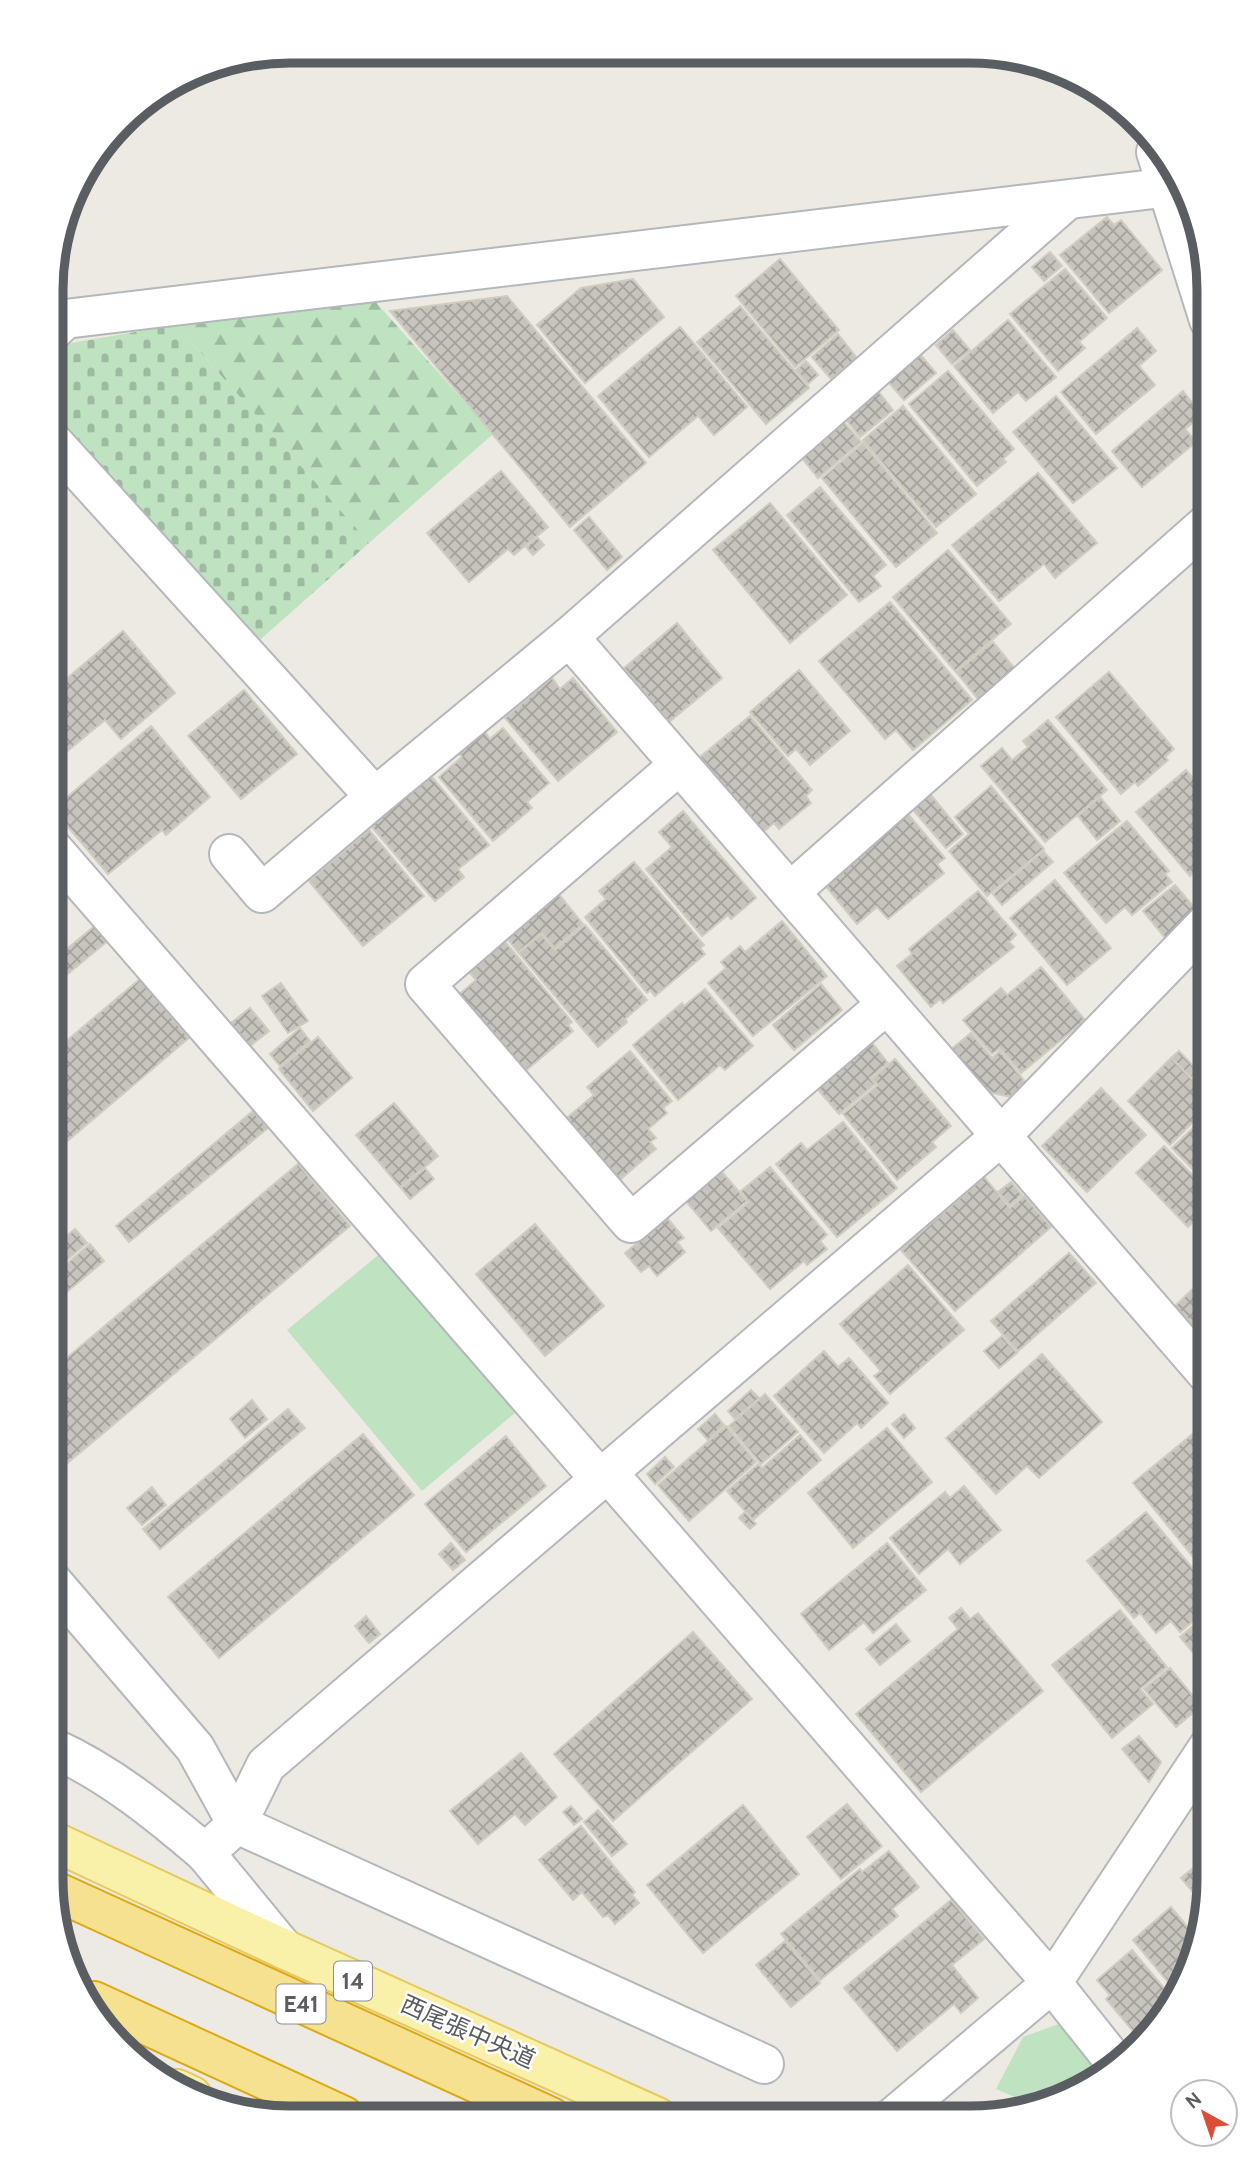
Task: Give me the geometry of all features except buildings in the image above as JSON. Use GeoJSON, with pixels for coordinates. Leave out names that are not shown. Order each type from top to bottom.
{"type":"FeatureCollection","features":[{"type":"Feature","properties":{"kind":"highway","name":"E41"},"geometry":{"type":"LineString","coordinates":[[64,1896],[527,2106]]}},
{"type":"Feature","properties":{"kind":"highway"},"geometry":{"type":"LineString","coordinates":[[100,2004],[322,2106]]}},
{"type":"Feature","properties":{"kind":"main road","name":"西尾張中央道"},"geometry":{"type":"LineString","coordinates":[[63,1846],[284,1950],[632,2106]]}},
{"type":"Feature","properties":{"kind":"street"},"geometry":{"type":"LineString","coordinates":[[63,321],[1173,187]]}},
{"type":"Feature","properties":{"kind":"street"},"geometry":{"type":"LineString","coordinates":[[1173,188],[1196,271]]}},
{"type":"Feature","properties":{"kind":"street"},"geometry":{"type":"LineString","coordinates":[[229,854],[262,893],[569,637],[1067,200]]}},
{"type":"Feature","properties":{"kind":"street"},"geometry":{"type":"LineString","coordinates":[[63,454],[375,797]]}},
{"type":"Feature","properties":{"kind":"street"},"geometry":{"type":"LineString","coordinates":[[790,892],[1197,533]]}},
{"type":"Feature","properties":{"kind":"street"},"geometry":{"type":"LineString","coordinates":[[569,637],[1197,1362]]}},
{"type":"Feature","properties":{"kind":"street"},"geometry":{"type":"LineString","coordinates":[[679,765],[425,984],[631,1223],[887,1004]]}},
{"type":"Feature","properties":{"kind":"street"},"geometry":{"type":"LineString","coordinates":[[63,861],[1052,1983],[1111,2057]]}},
{"type":"Feature","properties":{"kind":"street"},"geometry":{"type":"LineString","coordinates":[[205,1853],[237,1824],[266,1765],[1001,1136],[1197,933]]}},
{"type":"Feature","properties":{"kind":"street"},"geometry":{"type":"LineString","coordinates":[[63,1594],[195,1748],[237,1824],[764,2064]]}},
{"type":"Feature","properties":{"kind":"street"},"geometry":{"type":"LineString","coordinates":[[63,1753],[81,1761],[150,1807],[205,1853],[284,1950]]}},
{"type":"Feature","properties":{"kind":"street"},"geometry":{"type":"LineString","coordinates":[[906,2106],[1052,1983],[1197,1764]]}},
{"type":"Feature","properties":{"kind":"green space"},"geometry":{"type":"Polygon","coordinates":[[[373,299],[493,434],[369,543],[176,325],[373,299]]]}},
{"type":"Feature","properties":{"kind":"green space"},"geometry":{"type":"Polygon","coordinates":[[[176,325],[369,543],[251,648],[63,440],[63,350],[71,343],[176,325]]]}},
{"type":"Feature","properties":{"kind":"green space"},"geometry":{"type":"Polygon","coordinates":[[[382,1252],[516,1412],[422,1491],[287,1330],[382,1252]]]}},
{"type":"Feature","properties":{"kind":"green space"},"geometry":{"type":"Polygon","coordinates":[[[1067,2021],[1103,2063],[1071,2083],[1021,2100],[996,2089],[1023,2037],[1067,2021]]]}}]}
